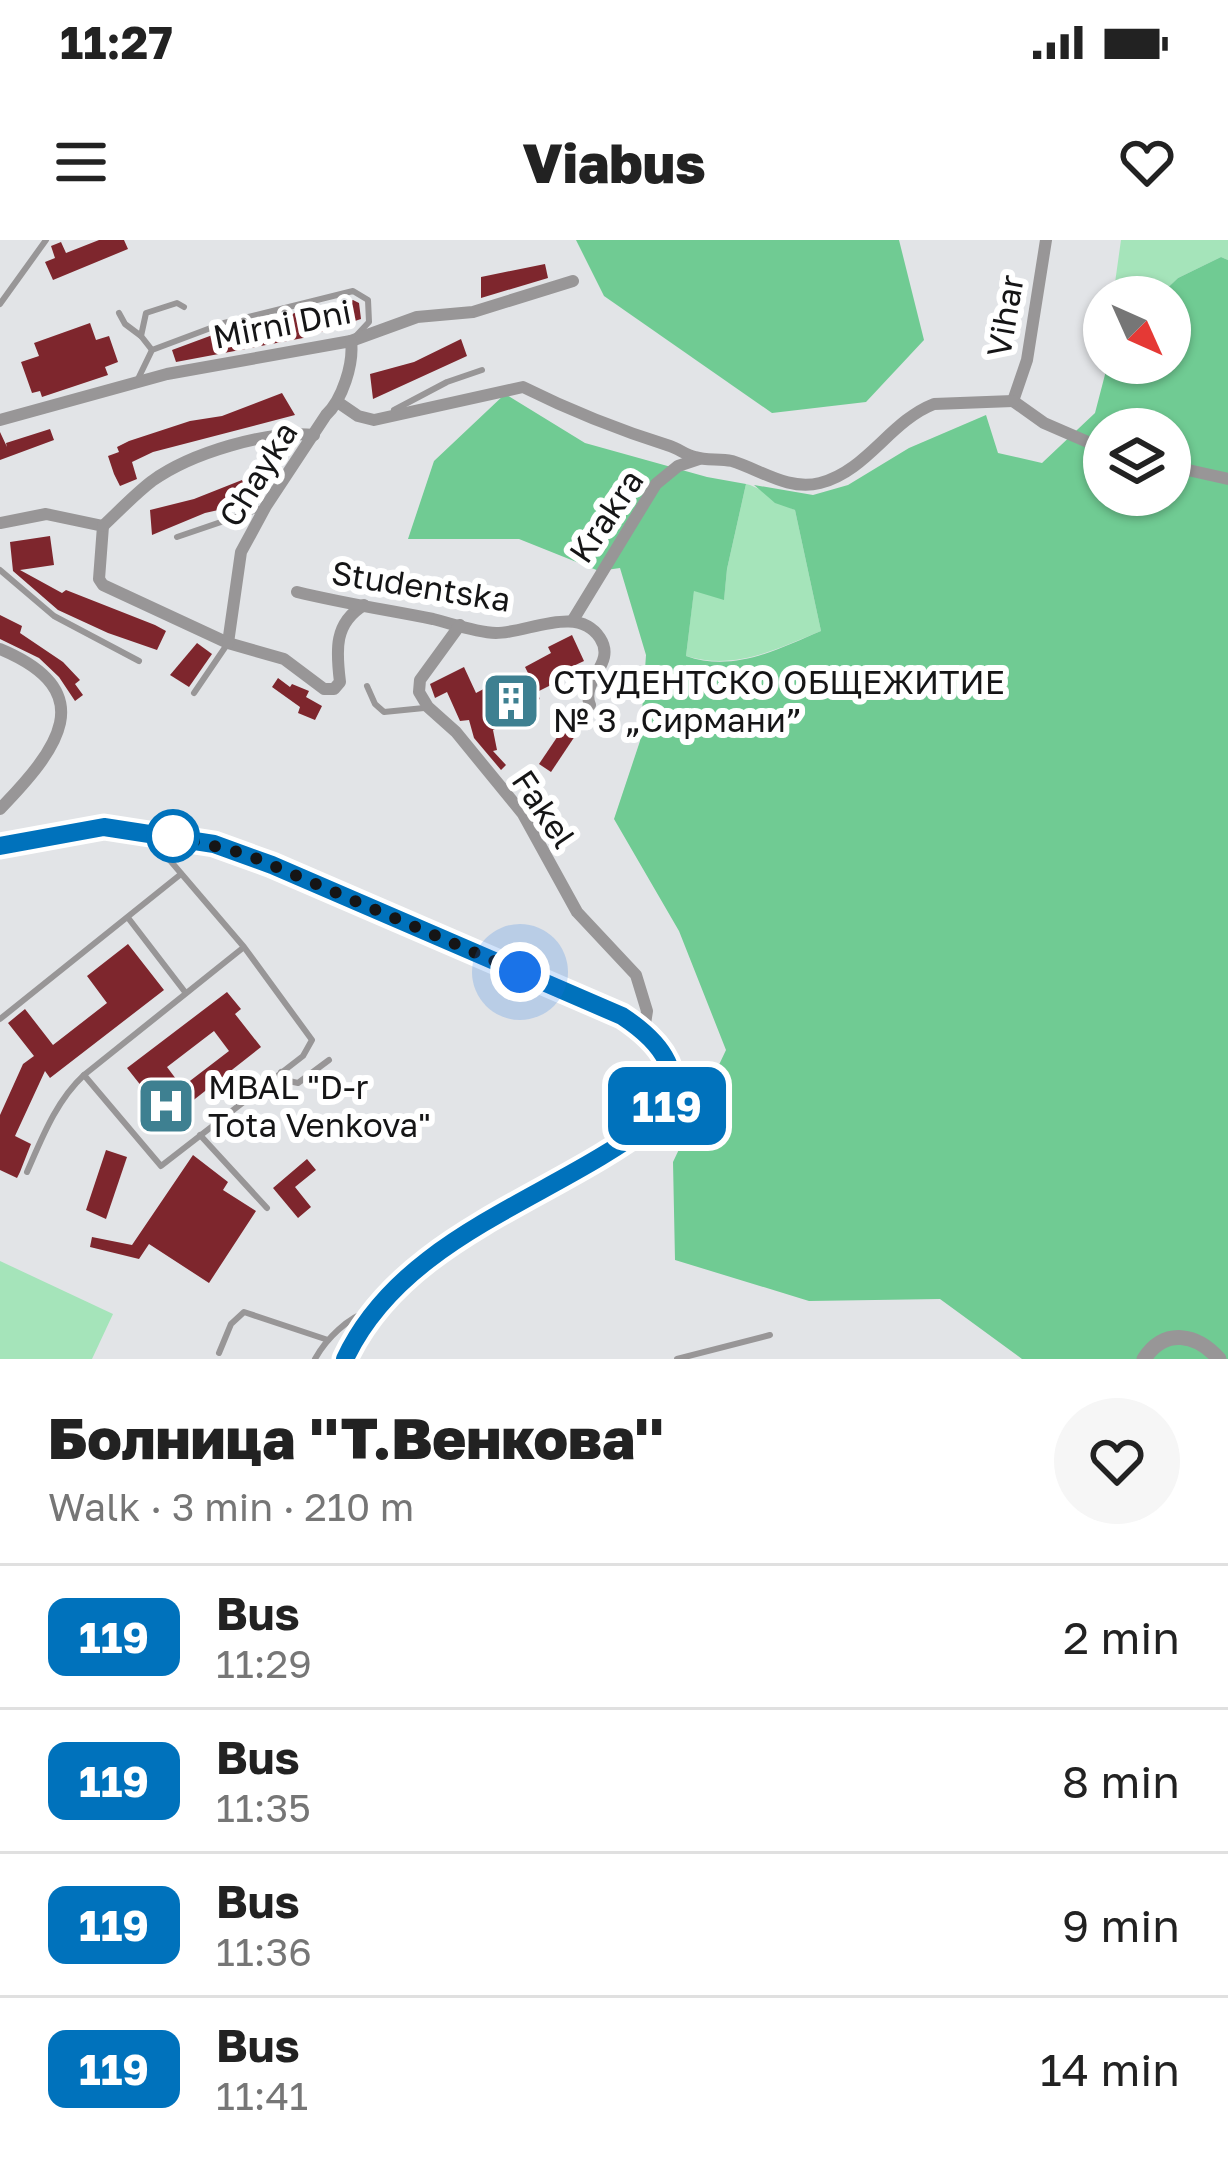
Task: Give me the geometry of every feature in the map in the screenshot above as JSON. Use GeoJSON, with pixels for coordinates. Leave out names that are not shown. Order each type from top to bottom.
{"type":"FeatureCollection","features":[{"type":"Feature","properties":{"kind":"street","name":"Vihar"},"geometry":{"type":"LineString","coordinates":[[1013,400],[1027,360],[1046,240]]}},
{"type":"Feature","properties":{"kind":"street","name":"Mirni Dni"},"geometry":{"type":"LineString","coordinates":[[0,420],[135,384],[351,341],[417,317],[473,312],[573,281]]}},
{"type":"Feature","properties":{"kind":"street","name":"Chayka"},"geometry":{"type":"LineString","coordinates":[[228,643],[236,565],[266,506],[339,403],[353,355],[351,341]]}},
{"type":"Feature","properties":{"kind":"street"},"geometry":{"type":"LineString","coordinates":[[339,403],[358,416],[381,418],[523,387],[570,412],[700,459],[724,459],[788,482],[822,482],[852,467],[934,404],[1013,400],[1044,423],[1083,440]]}},
{"type":"Feature","properties":{"kind":"street"},"geometry":{"type":"LineString","coordinates":[[314,435],[262,437],[192,460],[152,482],[103,526],[99,579],[228,643],[284,658],[324,689],[334,689],[340,682],[336,646],[345,620],[364,605]]}},
{"type":"Feature","properties":{"kind":"street","name":"Krakra"},"geometry":{"type":"LineString","coordinates":[[573,620],[656,484],[678,466],[700,459]]}},
{"type":"Feature","properties":{"kind":"street"},"geometry":{"type":"LineString","coordinates":[[1191,471],[1228,479]]}},
{"type":"Feature","properties":{"kind":"street"},"geometry":{"type":"LineString","coordinates":[[0,523],[46,514],[103,526]]}},
{"type":"Feature","properties":{"kind":"street","name":"Studentska"},"geometry":{"type":"LineString","coordinates":[[297,592],[496,633],[573,620]]}},
{"type":"Feature","properties":{"kind":"street"},"geometry":{"type":"LineString","coordinates":[[573,620],[598,634],[604,646],[604,663],[589,685],[586,698],[590,705]]}},
{"type":"Feature","properties":{"kind":"street"},"geometry":{"type":"LineString","coordinates":[[428,707],[419,692],[420,680],[460,625]]}},
{"type":"Feature","properties":{"kind":"street"},"geometry":{"type":"LineString","coordinates":[[0,649],[47,675],[55,687],[60,719],[48,756],[0,809]]}},
{"type":"Feature","properties":{"kind":"street","name":"Fakel"},"geometry":{"type":"LineString","coordinates":[[428,707],[456,732],[523,814],[577,912],[636,975],[645,999],[644,1030]]}},
{"type":"Feature","properties":{"kind":"street"},"geometry":{"type":"LineString","coordinates":[[0,846],[104,827],[214,844],[580,998],[644,1030],[661,1051],[671,1073],[672,1094],[655,1120],[434,1256],[374,1311],[345,1359]]}},
{"type":"Feature","properties":{"kind":"street"},"geometry":{"type":"LineString","coordinates":[[1144,1359],[1156,1346],[1180,1336],[1199,1340],[1219,1359]]}},
{"type":"Feature","properties":{"kind":"lane"},"geometry":{"type":"LineString","coordinates":[[0,304],[46,240]]}},
{"type":"Feature","properties":{"kind":"lane"},"geometry":{"type":"LineString","coordinates":[[135,384],[152,350],[224,323],[358,292],[368,300],[369,322],[351,341]]}},
{"type":"Feature","properties":{"kind":"lane"},"geometry":{"type":"LineString","coordinates":[[141,336],[146,313],[177,303],[184,307]]}},
{"type":"Feature","properties":{"kind":"lane"},"geometry":{"type":"LineString","coordinates":[[119,313],[152,350]]}},
{"type":"Feature","properties":{"kind":"lane"},"geometry":{"type":"LineString","coordinates":[[381,418],[447,382],[482,370]]}},
{"type":"Feature","properties":{"kind":"lane"},"geometry":{"type":"LineString","coordinates":[[177,537],[266,506]]}},
{"type":"Feature","properties":{"kind":"lane"},"geometry":{"type":"LineString","coordinates":[[0,570],[54,616],[139,661]]}},
{"type":"Feature","properties":{"kind":"lane"},"geometry":{"type":"LineString","coordinates":[[194,693],[228,643]]}},
{"type":"Feature","properties":{"kind":"lane"},"geometry":{"type":"LineString","coordinates":[[367,686],[384,712],[428,707]]}},
{"type":"Feature","properties":{"kind":"lane"},"geometry":{"type":"LineString","coordinates":[[84,1076],[161,1166],[303,1056],[312,1040],[244,947],[147,833]]}},
{"type":"Feature","properties":{"kind":"lane"},"geometry":{"type":"LineString","coordinates":[[0,1019],[181,874]]}},
{"type":"Feature","properties":{"kind":"lane"},"geometry":{"type":"LineString","coordinates":[[129,919],[187,994]]}},
{"type":"Feature","properties":{"kind":"lane"},"geometry":{"type":"LineString","coordinates":[[27,1172],[71,1088],[244,947]]}},
{"type":"Feature","properties":{"kind":"lane"},"geometry":{"type":"LineString","coordinates":[[281,1072],[289,1081],[298,1082],[328,1060]]}},
{"type":"Feature","properties":{"kind":"lane"},"geometry":{"type":"LineString","coordinates":[[200,1136],[267,1208]]}},
{"type":"Feature","properties":{"kind":"lane"},"geometry":{"type":"LineString","coordinates":[[315,1359],[328,1340],[361,1314],[374,1311]]}},
{"type":"Feature","properties":{"kind":"lane"},"geometry":{"type":"LineString","coordinates":[[219,1353],[231,1324],[244,1312],[328,1340]]}},
{"type":"Feature","properties":{"kind":"lane"},"geometry":{"type":"LineString","coordinates":[[677,1359],[770,1334]]}},
{"type":"Feature","properties":{"kind":"green space"},"geometry":{"type":"Polygon","coordinates":[[[576,240],[899,240],[924,340],[866,402],[772,413],[604,296],[576,240]]]}},
{"type":"Feature","properties":{"kind":"green space"},"geometry":{"type":"Polygon","coordinates":[[[1121,240],[1228,240],[1228,260],[1221,257],[1182,276],[1116,276],[1121,240]]]}},
{"type":"Feature","properties":{"kind":"green space"},"geometry":{"type":"Polygon","coordinates":[[[1221,257],[1228,260],[1228,1359],[1022,1359],[940,1299],[809,1301],[675,1260],[673,1162],[726,1050],[679,931],[614,819],[640,741],[646,655],[620,568],[599,571],[519,539],[408,539],[434,461],[505,394],[585,443],[746,484],[724,600],[694,591],[686,656],[721,662],[755,657],[821,631],[795,510],[775,503],[754,485],[813,495],[848,485],[909,448],[986,415],[998,453],[1042,463],[1083,424],[1083,516],[1191,516],[1191,408],[1096,408],[1103,384],[1191,384],[1191,276],[1182,276],[1221,257]]]}},
{"type":"Feature","properties":{"kind":"green space"},"geometry":{"type":"Polygon","coordinates":[[[746,484],[795,510],[821,631],[739,659],[686,656],[694,590],[724,599],[746,484]]]}},
{"type":"Feature","properties":{"kind":"green space"},"geometry":{"type":"Polygon","coordinates":[[[0,1261],[113,1314],[92,1359],[0,1359],[0,1261]]]}},
{"type":"Feature","properties":{"kind":"building"},"geometry":{"type":"Polygon","coordinates":[[[99,240],[124,240],[128,249],[53,280],[45,262],[55,258],[51,246],[61,242],[66,253],[99,240]]]}},
{"type":"Feature","properties":{"kind":"building"},"geometry":{"type":"Polygon","coordinates":[[[545,264],[548,278],[481,298],[481,277],[545,264]]]}},
{"type":"Feature","properties":{"kind":"building"},"geometry":{"type":"Polygon","coordinates":[[[353,300],[359,303],[361,319],[303,338],[176,362],[172,350],[226,330],[234,333],[353,300]]]}},
{"type":"Feature","properties":{"kind":"building"},"geometry":{"type":"Polygon","coordinates":[[[90,323],[96,340],[109,336],[118,362],[105,367],[108,375],[42,397],[40,391],[32,393],[21,362],[39,356],[34,343],[90,323]]]}},
{"type":"Feature","properties":{"kind":"building"},"geometry":{"type":"Polygon","coordinates":[[[461,339],[467,356],[373,399],[370,374],[414,362],[461,339]]]}},
{"type":"Feature","properties":{"kind":"building"},"geometry":{"type":"Polygon","coordinates":[[[282,393],[295,415],[153,452],[132,462],[137,479],[120,486],[108,456],[119,452],[117,447],[282,393]]]}},
{"type":"Feature","properties":{"kind":"building"},"geometry":{"type":"Polygon","coordinates":[[[50,429],[54,440],[0,460],[0,432],[7,447],[6,443],[50,429]]]}},
{"type":"Feature","properties":{"kind":"building"},"geometry":{"type":"Polygon","coordinates":[[[242,480],[254,502],[205,513],[152,535],[150,510],[242,480]]]}},
{"type":"Feature","properties":{"kind":"building"},"geometry":{"type":"Polygon","coordinates":[[[50,536],[54,565],[20,570],[62,593],[66,590],[166,631],[157,650],[58,610],[13,571],[10,542],[50,536]]]}},
{"type":"Feature","properties":{"kind":"building"},"geometry":{"type":"Polygon","coordinates":[[[0,615],[22,626],[20,633],[63,662],[80,680],[75,684],[83,695],[75,701],[39,658],[0,639],[0,615]]]}},
{"type":"Feature","properties":{"kind":"building"},"geometry":{"type":"Polygon","coordinates":[[[572,635],[584,661],[552,676],[555,683],[537,692],[540,699],[508,714],[511,721],[493,730],[497,750],[493,751],[506,765],[501,770],[474,738],[469,720],[460,721],[447,692],[435,698],[430,684],[464,667],[476,693],[493,684],[495,688],[528,673],[525,667],[551,653],[548,647],[572,635]]]}},
{"type":"Feature","properties":{"kind":"building"},"geometry":{"type":"Polygon","coordinates":[[[197,643],[212,654],[189,687],[170,675],[197,643]]]}},
{"type":"Feature","properties":{"kind":"building"},"geometry":{"type":"Polygon","coordinates":[[[278,678],[290,687],[309,691],[306,697],[322,706],[315,720],[298,713],[300,707],[272,687],[278,678]]]}},
{"type":"Feature","properties":{"kind":"building"},"geometry":{"type":"Polygon","coordinates":[[[572,715],[583,724],[551,772],[539,764],[572,715]]]}},
{"type":"Feature","properties":{"kind":"building"},"geometry":{"type":"Polygon","coordinates":[[[128,944],[164,990],[50,1078],[45,1071],[15,1136],[31,1144],[20,1172],[17,1178],[0,1170],[0,1115],[23,1064],[34,1056],[8,1023],[25,1009],[53,1045],[107,1003],[87,976],[128,944]]]}},
{"type":"Feature","properties":{"kind":"building"},"geometry":{"type":"Polygon","coordinates":[[[227,992],[241,1009],[235,1014],[261,1047],[172,1117],[146,1083],[142,1087],[127,1068],[227,992]],[[214,1031],[167,1067],[182,1087],[229,1051],[214,1031]]]}},
{"type":"Feature","properties":{"kind":"building"},"geometry":{"type":"Polygon","coordinates":[[[106,1150],[127,1157],[106,1219],[86,1210],[106,1150]]]}},
{"type":"Feature","properties":{"kind":"building"},"geometry":{"type":"Polygon","coordinates":[[[193,1155],[228,1182],[223,1190],[256,1211],[209,1283],[149,1244],[139,1259],[90,1247],[92,1237],[132,1245],[193,1155]]]}},
{"type":"Feature","properties":{"kind":"building"},"geometry":{"type":"Polygon","coordinates":[[[307,1159],[316,1170],[295,1187],[311,1207],[298,1218],[273,1188],[307,1159]]]}},
{"type":"Feature","properties":{"kind":"bus line","name":"119"},"geometry":{"type":"LineString","coordinates":[[0,846],[116,827],[229,848],[622,1016],[644,1030],[661,1051],[671,1073],[672,1094],[655,1120],[434,1256],[374,1311],[345,1359]]}},
{"type":"Feature","properties":{"kind":"place","name":"СТУДЕНТСКО ОБЩЕЖИТИЕ № 3 „Сирмани”"},"geometry":{"type":"Point","coordinates":[511,701]}},
{"type":"Feature","properties":{"kind":"place","name":"MBAL \"D-r Tota Venkova\""},"geometry":{"type":"Point","coordinates":[166,1106]}},
{"type":"Feature","properties":{"kind":"route"},"geometry":{"type":"LineString","coordinates":[[173,836],[246,854],[520,972]]}}]}
